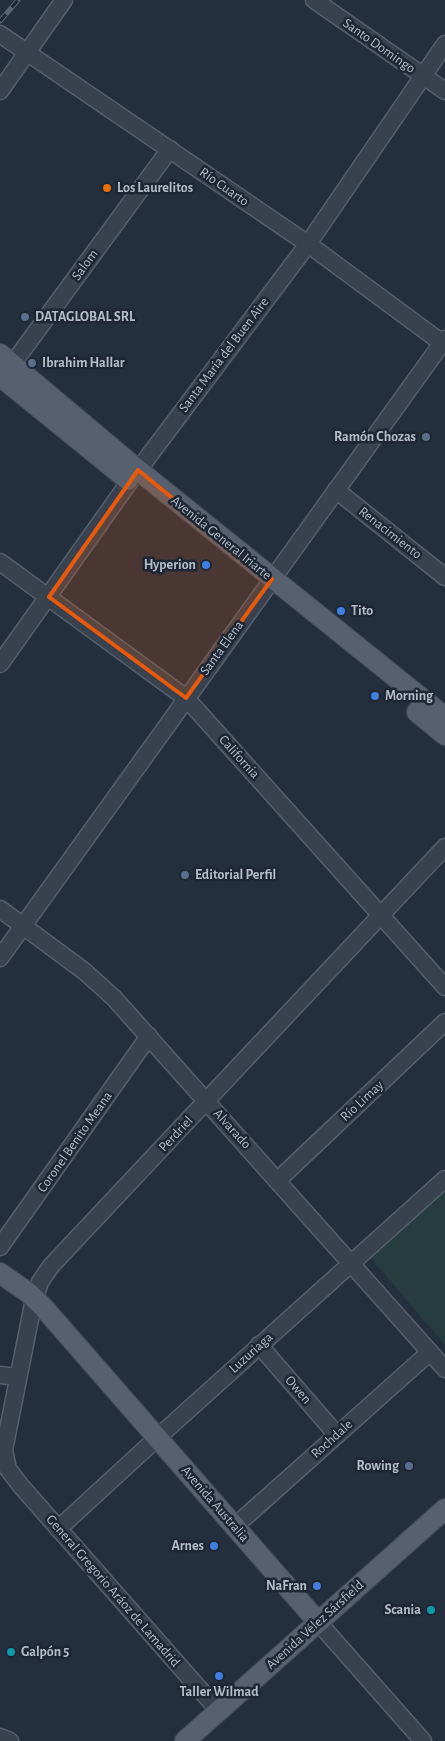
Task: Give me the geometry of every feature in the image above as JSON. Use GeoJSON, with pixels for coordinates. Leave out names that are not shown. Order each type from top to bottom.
{"type":"FeatureCollection","features":[{"type":"Feature","properties":{"kind":"main road","name":"Avenida General Iriarte"},"geometry":{"type":"LineString","coordinates":[[3,371],[268,584],[445,735]]}},
{"type":"Feature","properties":{"kind":"main road","name":"Avenida General Iriarte"},"geometry":{"type":"LineString","coordinates":[[268,584],[445,717]]}},
{"type":"Feature","properties":{"kind":"main road","name":"Avenida Australia"},"geometry":{"type":"LineString","coordinates":[[0,1274],[34,1298],[318,1622]]}},
{"type":"Feature","properties":{"kind":"main road","name":"Avenida Vélez Sársfield"},"geometry":{"type":"LineString","coordinates":[[185,1741],[445,1509]]}},
{"type":"Feature","properties":{"kind":"street"},"geometry":{"type":"LineString","coordinates":[[0,91],[64,0]]}},
{"type":"Feature","properties":{"kind":"street","name":"Santo Domingo"},"geometry":{"type":"LineString","coordinates":[[314,0],[445,91]]}},
{"type":"Feature","properties":{"kind":"street","name":"Río Cuarto"},"geometry":{"type":"LineString","coordinates":[[0,34],[308,244],[444,342]]}},
{"type":"Feature","properties":{"kind":"street","name":"Santa María del Buen Aire"},"geometry":{"type":"LineString","coordinates":[[0,664],[134,476],[308,244],[445,44]]}},
{"type":"Feature","properties":{"kind":"street","name":"Salom"},"geometry":{"type":"LineString","coordinates":[[3,371],[170,149]]}},
{"type":"Feature","properties":{"kind":"street","name":"Santa Elena"},"geometry":{"type":"LineString","coordinates":[[0,958],[444,342]]}},
{"type":"Feature","properties":{"kind":"street","name":"Renacimiento"},"geometry":{"type":"LineString","coordinates":[[336,490],[445,576]]}},
{"type":"Feature","properties":{"kind":"street","name":"California"},"geometry":{"type":"LineString","coordinates":[[0,562],[186,698],[445,987]]}},
{"type":"Feature","properties":{"kind":"street","name":"Perdriel"},"geometry":{"type":"LineString","coordinates":[[8,1469],[4,1450],[34,1298],[43,1277],[51,1266],[445,847]]}},
{"type":"Feature","properties":{"kind":"street","name":"Alvarado"},"geometry":{"type":"LineString","coordinates":[[0,909],[97,981],[150,1036],[445,1369]]}},
{"type":"Feature","properties":{"kind":"street","name":"Río Limay"},"geometry":{"type":"LineString","coordinates":[[278,1180],[445,1022]]}},
{"type":"Feature","properties":{"kind":"street","name":"Coronel Benito Meana"},"geometry":{"type":"LineString","coordinates":[[0,1247],[150,1036]]}},
{"type":"Feature","properties":{"kind":"street","name":"Luzuriaga"},"geometry":{"type":"LineString","coordinates":[[58,1528],[445,1179]]}},
{"type":"Feature","properties":{"kind":"street","name":"Owen"},"geometry":{"type":"LineString","coordinates":[[259,1345],[337,1436]]}},
{"type":"Feature","properties":{"kind":"street","name":"Rochdale"},"geometry":{"type":"LineString","coordinates":[[234,1527],[430,1352]]}},
{"type":"Feature","properties":{"kind":"street"},"geometry":{"type":"LineString","coordinates":[[0,1375],[18,1377]]}},
{"type":"Feature","properties":{"kind":"street","name":"General Gregorio Aráoz de Lamadrid"},"geometry":{"type":"LineString","coordinates":[[8,1469],[219,1711]]}},
{"type":"Feature","properties":{"kind":"street","name":"Avenida Australia"},"geometry":{"type":"LineString","coordinates":[[318,1622],[423,1741]]}},
{"type":"Feature","properties":{"kind":"street"},"geometry":{"type":"LineString","coordinates":[[0,1737],[10,1741]]}},
{"type":"Feature","properties":{"kind":"highlighted area"},"geometry":{"type":"Polygon","coordinates":[[[138,470],[272,579],[186,698],[49,597],[138,470]]]}},
{"type":"Feature","properties":{"kind":"green space"},"geometry":{"type":"Polygon","coordinates":[[[445,1186],[445,1345],[369,1256],[445,1186]]]}},
{"type":"Feature","properties":{"kind":"railway"},"geometry":{"type":"LineString","coordinates":[[0,21],[18,0]]}},
{"type":"Feature","properties":{"kind":"place","name":"Los Laurelitos"},"geometry":{"type":"Point","coordinates":[107,188]}},
{"type":"Feature","properties":{"kind":"place","name":"DATAGLOBAL SRL"},"geometry":{"type":"Point","coordinates":[25,317]}},
{"type":"Feature","properties":{"kind":"place","name":"Ibrahim Hallar"},"geometry":{"type":"Point","coordinates":[32,363]}},
{"type":"Feature","properties":{"kind":"place","name":"Ramón Chozas"},"geometry":{"type":"Point","coordinates":[426,437]}},
{"type":"Feature","properties":{"kind":"place","name":"Hyperion"},"geometry":{"type":"Point","coordinates":[206,565]}},
{"type":"Feature","properties":{"kind":"place","name":"Tito"},"geometry":{"type":"Point","coordinates":[341,611]}},
{"type":"Feature","properties":{"kind":"place","name":"Morning"},"geometry":{"type":"Point","coordinates":[375,696]}},
{"type":"Feature","properties":{"kind":"place","name":"Editorial Perfil"},"geometry":{"type":"Point","coordinates":[185,875]}},
{"type":"Feature","properties":{"kind":"place","name":"Rowing"},"geometry":{"type":"Point","coordinates":[409,1466]}},
{"type":"Feature","properties":{"kind":"place","name":"Arnes"},"geometry":{"type":"Point","coordinates":[214,1546]}},
{"type":"Feature","properties":{"kind":"place","name":"NaFran"},"geometry":{"type":"Point","coordinates":[317,1586]}},
{"type":"Feature","properties":{"kind":"place","name":"Scania"},"geometry":{"type":"Point","coordinates":[431,1610]}},
{"type":"Feature","properties":{"kind":"place","name":"Galpón 5"},"geometry":{"type":"Point","coordinates":[11,1652]}},
{"type":"Feature","properties":{"kind":"place","name":"Taller Wilmad"},"geometry":{"type":"Point","coordinates":[219,1676]}}]}
